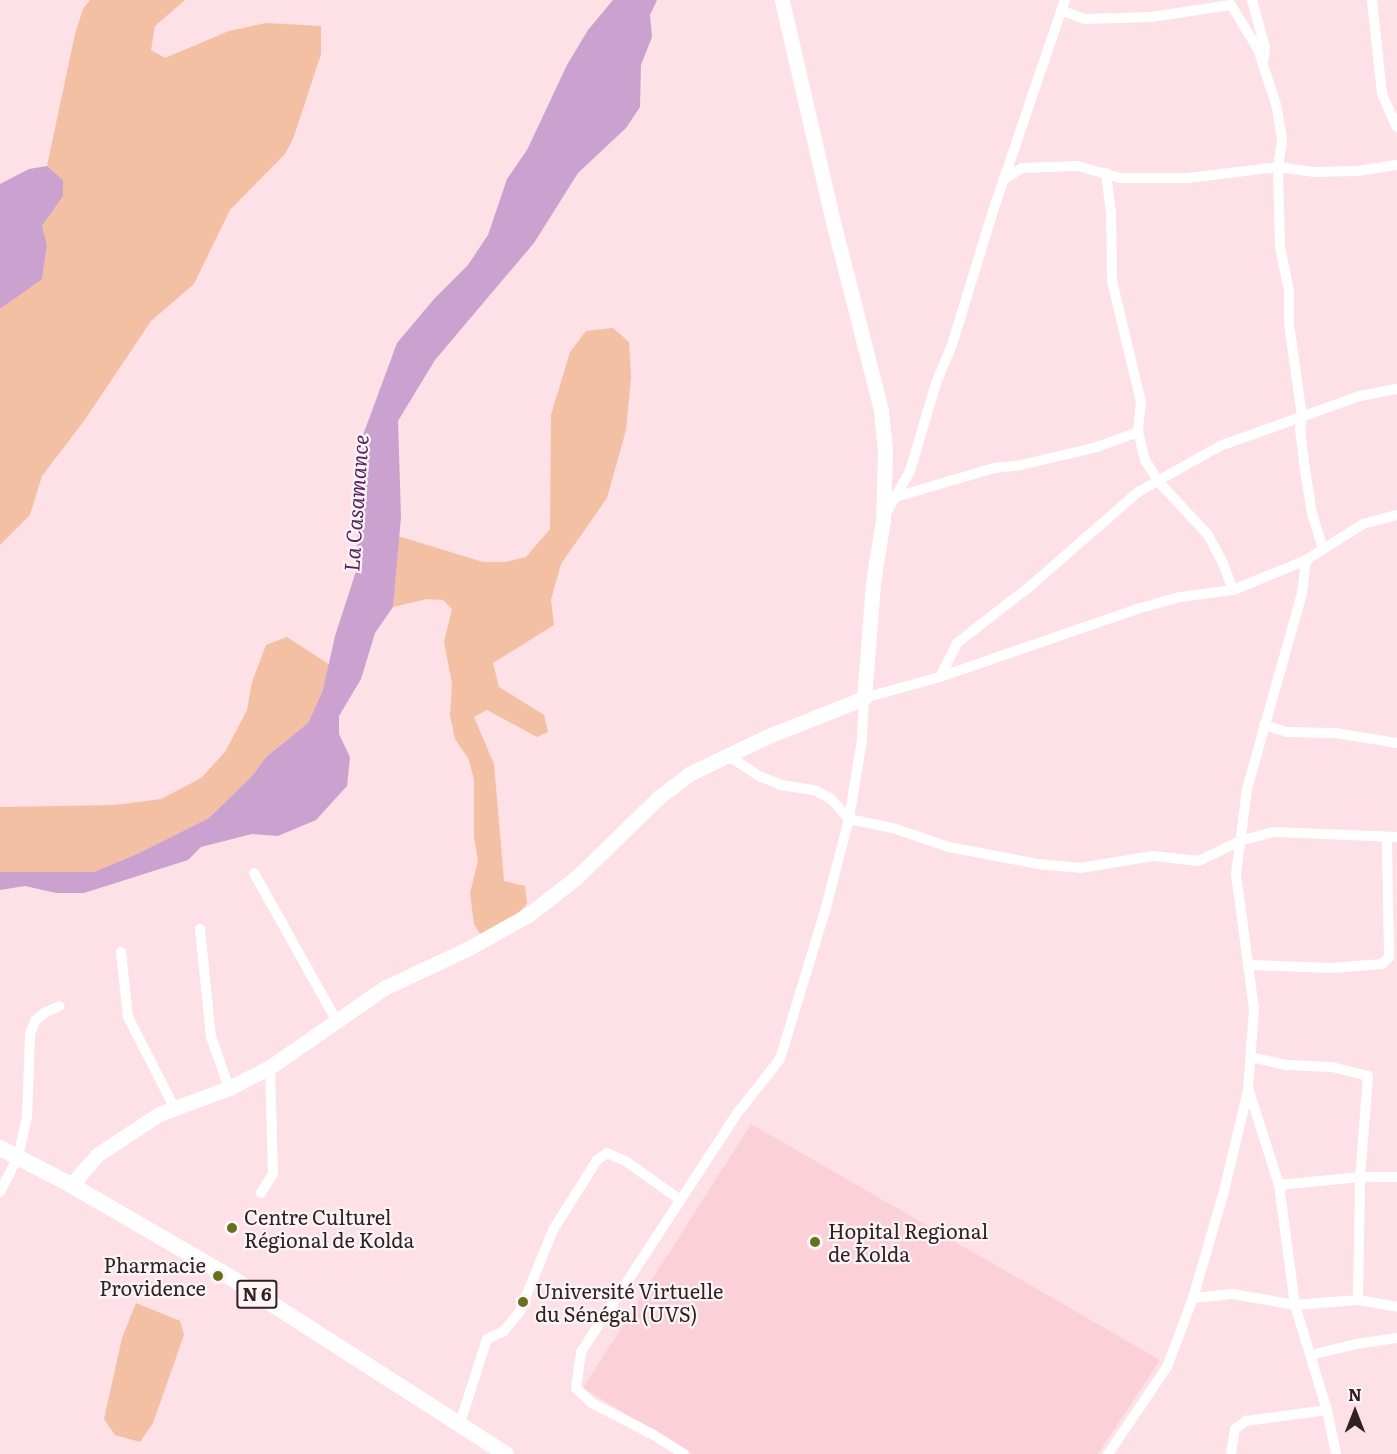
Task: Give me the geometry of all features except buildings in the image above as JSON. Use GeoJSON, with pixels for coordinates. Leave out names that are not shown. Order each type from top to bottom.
{"type":"FeatureCollection","features":[{"type":"Feature","properties":{"kind":"main road","name":"N 6"},"geometry":{"type":"LineString","coordinates":[[0,1148],[71,1185],[230,1277],[460,1423],[504,1454]]}},
{"type":"Feature","properties":{"kind":"street"},"geometry":{"type":"LineString","coordinates":[[684,1454],[651,1433],[592,1402],[576,1388],[581,1352],[679,1199],[739,1111],[780,1059],[825,911],[849,819],[862,740],[873,582],[883,520],[885,451],[881,410],[834,226],[782,0]]}},
{"type":"Feature","properties":{"kind":"street"},"geometry":{"type":"LineString","coordinates":[[1252,0],[1265,48],[1263,64]]}},
{"type":"Feature","properties":{"kind":"street"},"geometry":{"type":"LineString","coordinates":[[1372,0],[1382,94],[1397,127]]}},
{"type":"Feature","properties":{"kind":"street"},"geometry":{"type":"LineString","coordinates":[[883,520],[910,471],[936,383],[952,345],[1063,5],[1085,19],[1151,17],[1231,5],[1258,49],[1277,108],[1282,141],[1278,167],[1280,247],[1289,291],[1289,324],[1302,417],[1301,446],[1309,498],[1323,549]]}},
{"type":"Feature","properties":{"kind":"street"},"geometry":{"type":"LineString","coordinates":[[1005,179],[1022,168],[1078,166],[1120,178],[1188,178],[1278,167],[1315,172],[1358,171],[1397,165]]}},
{"type":"Feature","properties":{"kind":"street"},"geometry":{"type":"LineString","coordinates":[[1107,173],[1111,211],[1112,281],[1141,402],[1138,432],[1144,460],[1158,481],[1208,535],[1222,561],[1233,590]]}},
{"type":"Feature","properties":{"kind":"street"},"geometry":{"type":"LineString","coordinates":[[940,677],[957,643],[1028,588],[1138,492],[1220,446],[1360,396],[1397,389]]}},
{"type":"Feature","properties":{"kind":"street"},"geometry":{"type":"LineString","coordinates":[[895,496],[994,468],[1021,465],[1097,447],[1138,432]]}},
{"type":"Feature","properties":{"kind":"street"},"geometry":{"type":"LineString","coordinates":[[71,1185],[97,1155],[127,1133],[174,1107],[229,1088],[270,1067],[384,988],[469,948],[528,915],[594,862],[675,783],[727,755],[864,698],[940,677],[1137,609],[1180,597],[1233,590],[1306,560],[1363,524],[1397,515]]}},
{"type":"Feature","properties":{"kind":"street"},"geometry":{"type":"LineString","coordinates":[[1108,1454],[1167,1367],[1193,1298],[1224,1191],[1248,1090],[1254,1009],[1236,874],[1247,789],[1302,593],[1306,560]]}},
{"type":"Feature","properties":{"kind":"street"},"geometry":{"type":"LineString","coordinates":[[1264,725],[1287,732],[1336,733],[1397,743]]}},
{"type":"Feature","properties":{"kind":"street"},"geometry":{"type":"LineString","coordinates":[[727,755],[759,776],[781,785],[814,790],[830,798],[849,819],[893,828],[949,847],[1038,864],[1082,868],[1153,856],[1199,861],[1240,841],[1274,832],[1392,838],[1389,957],[1382,964],[1332,968],[1249,965]]}},
{"type":"Feature","properties":{"kind":"street"},"geometry":{"type":"LineString","coordinates":[[254,873],[336,1020]]}},
{"type":"Feature","properties":{"kind":"street"},"geometry":{"type":"LineString","coordinates":[[200,929],[211,1037],[229,1088]]}},
{"type":"Feature","properties":{"kind":"street"},"geometry":{"type":"LineString","coordinates":[[121,952],[129,1017],[174,1107]]}},
{"type":"Feature","properties":{"kind":"street"},"geometry":{"type":"LineString","coordinates":[[0,1192],[18,1157],[27,1117],[30,1034],[35,1022],[44,1013],[60,1005]]}},
{"type":"Feature","properties":{"kind":"street"},"geometry":{"type":"LineString","coordinates":[[1251,1057],[1287,1065],[1332,1067],[1368,1076],[1360,1177],[1358,1300]]}},
{"type":"Feature","properties":{"kind":"street"},"geometry":{"type":"LineString","coordinates":[[261,1193],[273,1174],[270,1067]]}},
{"type":"Feature","properties":{"kind":"street"},"geometry":{"type":"LineString","coordinates":[[1248,1090],[1279,1185],[1295,1305],[1327,1410],[1336,1454]]}},
{"type":"Feature","properties":{"kind":"street"},"geometry":{"type":"LineString","coordinates":[[460,1423],[487,1339],[504,1331],[520,1311],[553,1230],[597,1160],[607,1153],[627,1162],[679,1199]]}},
{"type":"Feature","properties":{"kind":"street"},"geometry":{"type":"LineString","coordinates":[[1279,1185],[1360,1177],[1397,1177]]}},
{"type":"Feature","properties":{"kind":"street"},"geometry":{"type":"LineString","coordinates":[[1193,1298],[1233,1294],[1295,1305],[1358,1300],[1397,1307]]}},
{"type":"Feature","properties":{"kind":"street"},"geometry":{"type":"LineString","coordinates":[[1311,1355],[1397,1338]]}},
{"type":"Feature","properties":{"kind":"street"},"geometry":{"type":"LineString","coordinates":[[1231,1454],[1235,1429],[1246,1421],[1327,1410]]}},
{"type":"Feature","properties":{"kind":"shaded area"},"geometry":{"type":"Polygon","coordinates":[[[90,0],[185,0],[155,26],[151,50],[165,58],[229,31],[266,23],[321,26],[321,54],[293,139],[285,154],[230,210],[194,284],[151,321],[84,421],[42,476],[30,515],[0,545],[0,309],[42,278],[47,245],[42,226],[63,195],[63,180],[47,166],[75,34],[83,9],[90,0]]]}},
{"type":"Feature","properties":{"kind":"shaded area"},"geometry":{"type":"Polygon","coordinates":[[[613,0],[657,0],[650,15],[652,37],[641,65],[640,107],[626,128],[578,173],[534,243],[435,360],[398,421],[401,517],[393,607],[375,633],[361,679],[339,716],[339,734],[350,757],[347,786],[316,820],[278,836],[252,834],[201,847],[188,860],[84,893],[56,893],[25,886],[0,890],[0,872],[94,872],[137,854],[209,818],[253,775],[266,757],[308,723],[323,690],[335,636],[357,568],[358,474],[363,435],[397,343],[434,299],[468,265],[488,235],[507,179],[527,150],[567,65],[588,30],[613,0]]]}},
{"type":"Feature","properties":{"kind":"shaded area"},"geometry":{"type":"Polygon","coordinates":[[[47,166],[63,180],[63,196],[42,226],[47,245],[42,279],[0,309],[0,184],[29,169],[47,166]]]}},
{"type":"Feature","properties":{"kind":"shaded area"},"geometry":{"type":"Polygon","coordinates":[[[613,328],[629,342],[631,377],[626,430],[607,498],[561,564],[551,600],[554,625],[493,663],[499,687],[544,715],[548,732],[537,737],[487,710],[474,717],[494,764],[504,881],[525,886],[527,904],[512,919],[480,934],[474,924],[470,893],[478,861],[474,837],[474,779],[468,758],[455,739],[450,715],[452,684],[444,642],[452,609],[443,600],[427,599],[393,607],[398,536],[483,562],[506,562],[526,557],[550,529],[551,415],[570,352],[586,331],[613,328]]]}},
{"type":"Feature","properties":{"kind":"shaded area"},"geometry":{"type":"Polygon","coordinates":[[[287,637],[330,665],[323,690],[308,723],[266,757],[253,775],[209,818],[137,854],[94,872],[0,872],[0,807],[115,805],[161,799],[201,778],[225,752],[247,710],[252,682],[266,645],[287,637]]]}},
{"type":"Feature","properties":{"kind":"shaded area","name":"Hopital Regional de Kolda"},"geometry":{"type":"Polygon","coordinates":[[[751,1124],[1160,1360],[1098,1454],[693,1454],[583,1388],[751,1124]]]}},
{"type":"Feature","properties":{"kind":"shaded area"},"geometry":{"type":"Polygon","coordinates":[[[136,1303],[180,1321],[184,1335],[153,1423],[140,1442],[115,1435],[104,1419],[122,1338],[136,1303]]]}},
{"type":"Feature","properties":{"kind":"place","name":"Centre Culturel Régional de Kolda"},"geometry":{"type":"Point","coordinates":[232,1228]}},
{"type":"Feature","properties":{"kind":"place","name":"Hopital Regional de Kolda"},"geometry":{"type":"Point","coordinates":[815,1242]}},
{"type":"Feature","properties":{"kind":"place","name":"Pharmacie Providence"},"geometry":{"type":"Point","coordinates":[218,1276]}},
{"type":"Feature","properties":{"kind":"place","name":"Université Virtuelle du Sénégal (UVS)"},"geometry":{"type":"Point","coordinates":[523,1302]}},
{"type":"Feature","properties":{"kind":"water label","name":"La Casamance"},"geometry":{"type":"Point","coordinates":[355,503]}}]}
